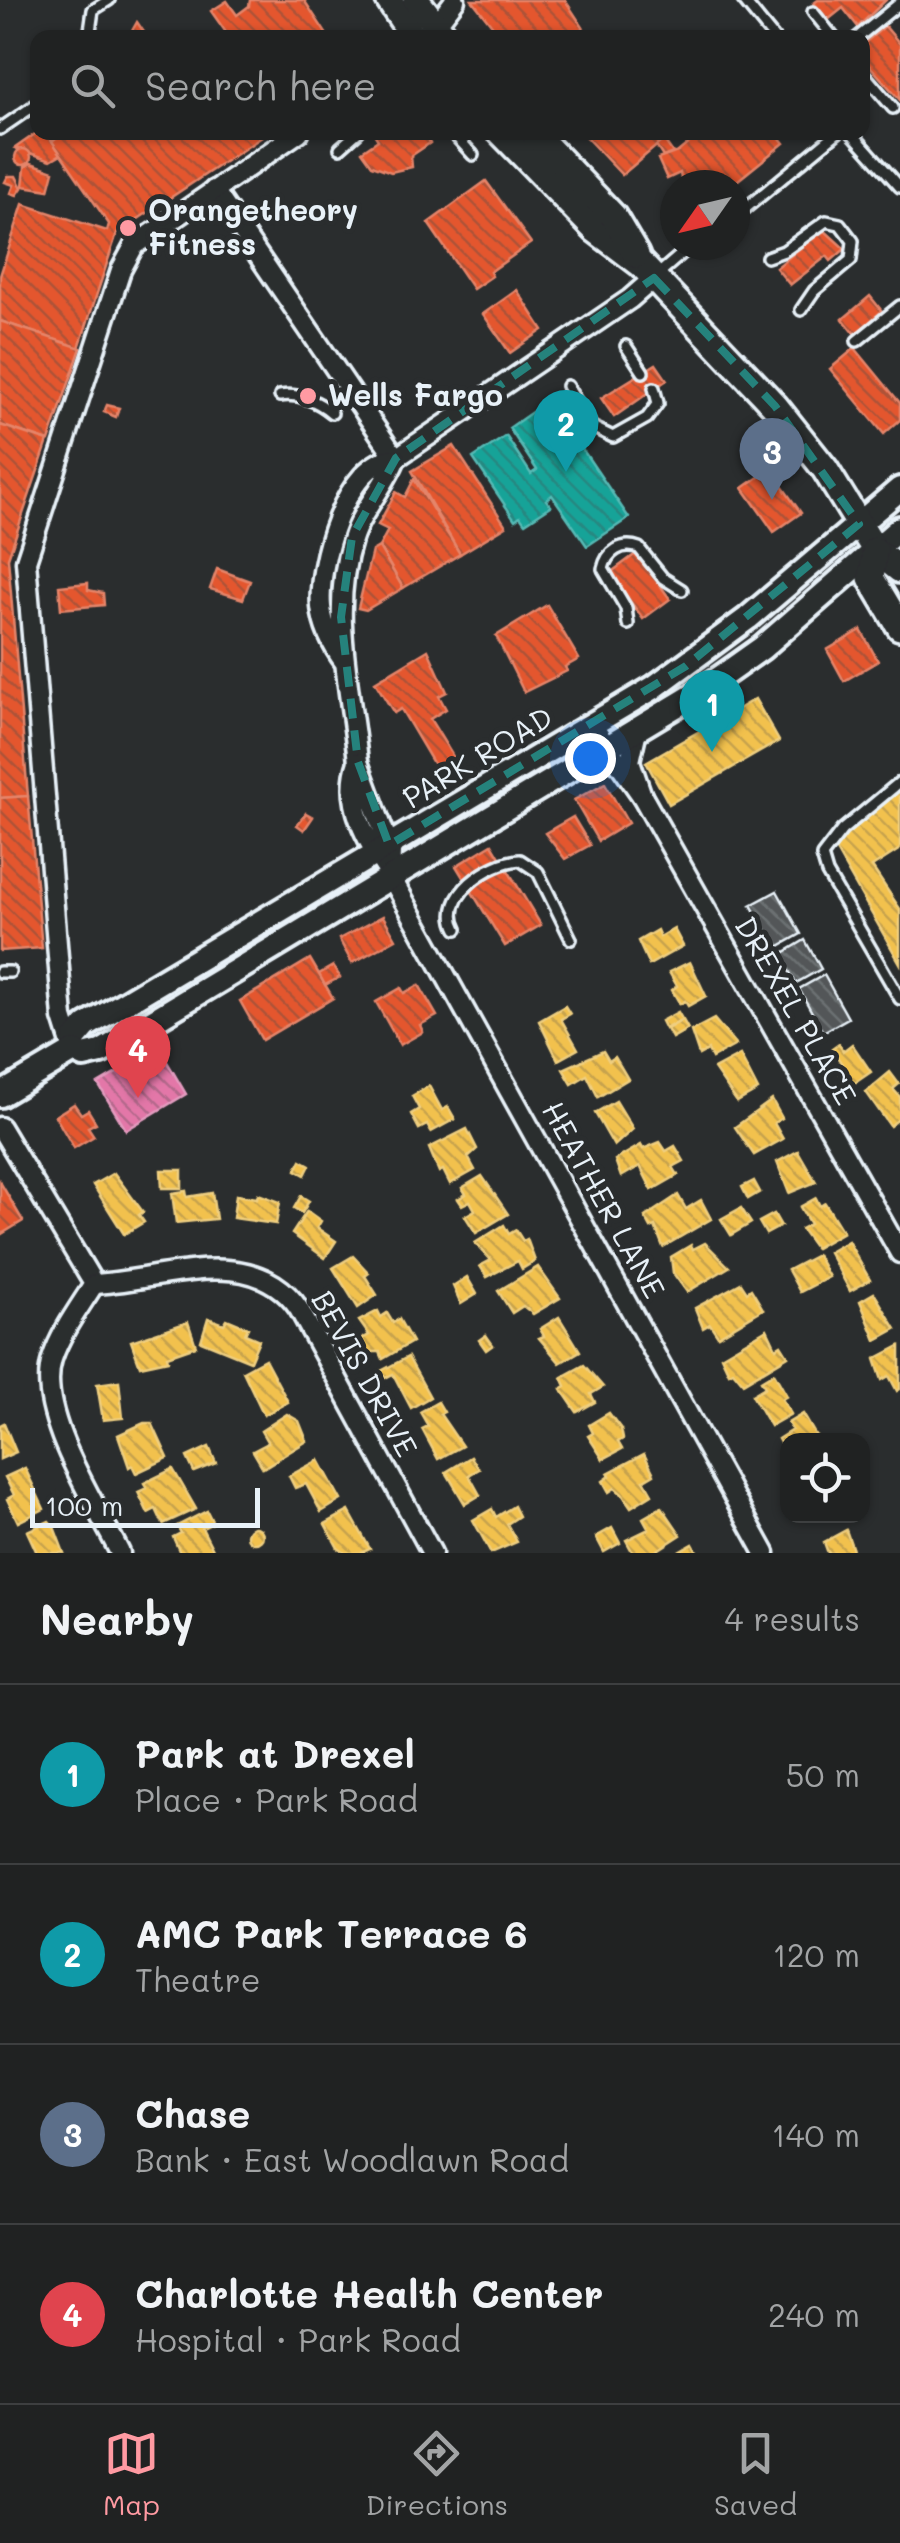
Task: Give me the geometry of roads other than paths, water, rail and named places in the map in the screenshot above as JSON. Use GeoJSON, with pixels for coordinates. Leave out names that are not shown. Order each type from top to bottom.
{"type":"FeatureCollection","features":[{"type":"Feature","properties":{"kind":"main road"},"geometry":{"type":"LineString","coordinates":[[389,0],[425,30]]}},
{"type":"Feature","properties":{"kind":"main road"},"geometry":{"type":"LineString","coordinates":[[416,0],[429,30]]}},
{"type":"Feature","properties":{"kind":"main road"},"geometry":{"type":"LineString","coordinates":[[509,140],[596,230],[648,271],[795,430],[875,550],[900,570]]}},
{"type":"Feature","properties":{"kind":"main road"},"geometry":{"type":"LineString","coordinates":[[541,140],[612,216],[648,271]]}},
{"type":"Feature","properties":{"kind":"main road","name":"PARK ROAD"},"geometry":{"type":"LineString","coordinates":[[76,1058],[74,1040],[86,1026],[592,725],[704,653],[900,488]]}},
{"type":"Feature","properties":{"kind":"main road","name":"PARK ROAD"},"geometry":{"type":"LineString","coordinates":[[0,1095],[76,1058],[101,1052],[390,875],[638,730],[753,655],[900,528]]}},
{"type":"Feature","properties":{"kind":"main road"},"geometry":{"type":"LineString","coordinates":[[875,550],[871,578],[900,627]]}},
{"type":"Feature","properties":{"kind":"street"},"geometry":{"type":"LineString","coordinates":[[434,30],[455,0]]}},
{"type":"Feature","properties":{"kind":"street"},"geometry":{"type":"LineString","coordinates":[[76,1058],[62,1018],[27,550],[126,258],[142,238],[286,140]]}},
{"type":"Feature","properties":{"kind":"street"},"geometry":{"type":"LineString","coordinates":[[214,190],[396,458],[630,299],[648,271]]}},
{"type":"Feature","properties":{"kind":"street","name":"HEATHER LANE"},"geometry":{"type":"LineString","coordinates":[[396,458],[357,526],[348,554],[341,618],[358,762],[390,875],[765,1553]]}},
{"type":"Feature","properties":{"kind":"street","name":"DREXEL PLACE"},"geometry":{"type":"LineString","coordinates":[[592,725],[642,796],[900,1253]]}},
{"type":"Feature","properties":{"kind":"street","name":"DREXEL PLACE"},"geometry":{"type":"LineString","coordinates":[[638,730],[630,761],[642,796]]}},
{"type":"Feature","properties":{"kind":"street"},"geometry":{"type":"LineString","coordinates":[[0,1127],[94,1284],[58,1346],[49,1389],[57,1424],[120,1553]]}},
{"type":"Feature","properties":{"kind":"street","name":"BEVIS DRIVE"},"geometry":{"type":"LineString","coordinates":[[94,1284],[240,1268],[270,1278],[299,1309],[432,1553]]}},
{"type":"Feature","properties":{"kind":"lane"},"geometry":{"type":"LineString","coordinates":[[90,30],[94,10],[109,0]]}},
{"type":"Feature","properties":{"kind":"lane"},"geometry":{"type":"LineString","coordinates":[[743,0],[767,30]]}},
{"type":"Feature","properties":{"kind":"lane"},"geometry":{"type":"LineString","coordinates":[[868,30],[899,7]]}},
{"type":"Feature","properties":{"kind":"lane"},"geometry":{"type":"LineString","coordinates":[[813,12],[828,30]]}},
{"type":"Feature","properties":{"kind":"lane"},"geometry":{"type":"LineString","coordinates":[[870,81],[893,108]]}},
{"type":"Feature","properties":{"kind":"lane"},"geometry":{"type":"LineString","coordinates":[[0,129],[30,108]]}},
{"type":"Feature","properties":{"kind":"lane"},"geometry":{"type":"LineString","coordinates":[[340,148],[349,140]]}},
{"type":"Feature","properties":{"kind":"lane"},"geometry":{"type":"LineString","coordinates":[[460,140],[474,155]]}},
{"type":"Feature","properties":{"kind":"lane"},"geometry":{"type":"LineString","coordinates":[[750,205],[828,140]]}},
{"type":"Feature","properties":{"kind":"lane"},"geometry":{"type":"LineString","coordinates":[[857,140],[900,187]]}},
{"type":"Feature","properties":{"kind":"lane"},"geometry":{"type":"LineString","coordinates":[[768,257],[784,251],[826,221],[840,224],[853,241],[852,260],[814,291],[801,310]]}},
{"type":"Feature","properties":{"kind":"lane"},"geometry":{"type":"LineString","coordinates":[[648,271],[667,260]]}},
{"type":"Feature","properties":{"kind":"lane"},"geometry":{"type":"LineString","coordinates":[[856,341],[900,306]]}},
{"type":"Feature","properties":{"kind":"lane"},"geometry":{"type":"LineString","coordinates":[[626,346],[643,372]]}},
{"type":"Feature","properties":{"kind":"lane"},"geometry":{"type":"LineString","coordinates":[[567,386],[592,427],[613,437],[652,414],[658,403],[654,388]]}},
{"type":"Feature","properties":{"kind":"lane"},"geometry":{"type":"LineString","coordinates":[[280,396],[292,394],[323,404],[332,413]]}},
{"type":"Feature","properties":{"kind":"lane"},"geometry":{"type":"LineString","coordinates":[[628,624],[626,608],[604,569],[615,550],[626,545],[639,548],[663,578],[682,590]]}},
{"type":"Feature","properties":{"kind":"lane"},"geometry":{"type":"LineString","coordinates":[[900,782],[842,830],[822,856],[826,873],[900,999]]}},
{"type":"Feature","properties":{"kind":"lane"},"geometry":{"type":"LineString","coordinates":[[457,929],[451,909],[456,895],[507,862],[520,860],[534,867],[543,880],[550,904],[571,938]]}},
{"type":"Feature","properties":{"kind":"place","name":"Orangetheory Fitness"},"geometry":{"type":"Point","coordinates":[128,228]}},
{"type":"Feature","properties":{"kind":"place","name":"Wells Fargo"},"geometry":{"type":"Point","coordinates":[308,396]}},
{"type":"Feature","properties":{"kind":"place","name":"AMC Park Terrace 6"},"geometry":{"type":"Point","coordinates":[566,472]}},
{"type":"Feature","properties":{"kind":"place","name":"Chase"},"geometry":{"type":"Point","coordinates":[772,500]}},
{"type":"Feature","properties":{"kind":"place","name":"Park at Drexel"},"geometry":{"type":"Point","coordinates":[712,752]}},
{"type":"Feature","properties":{"kind":"place","name":"Charlotte Health Center"},"geometry":{"type":"Point","coordinates":[138,1098]}}]}
